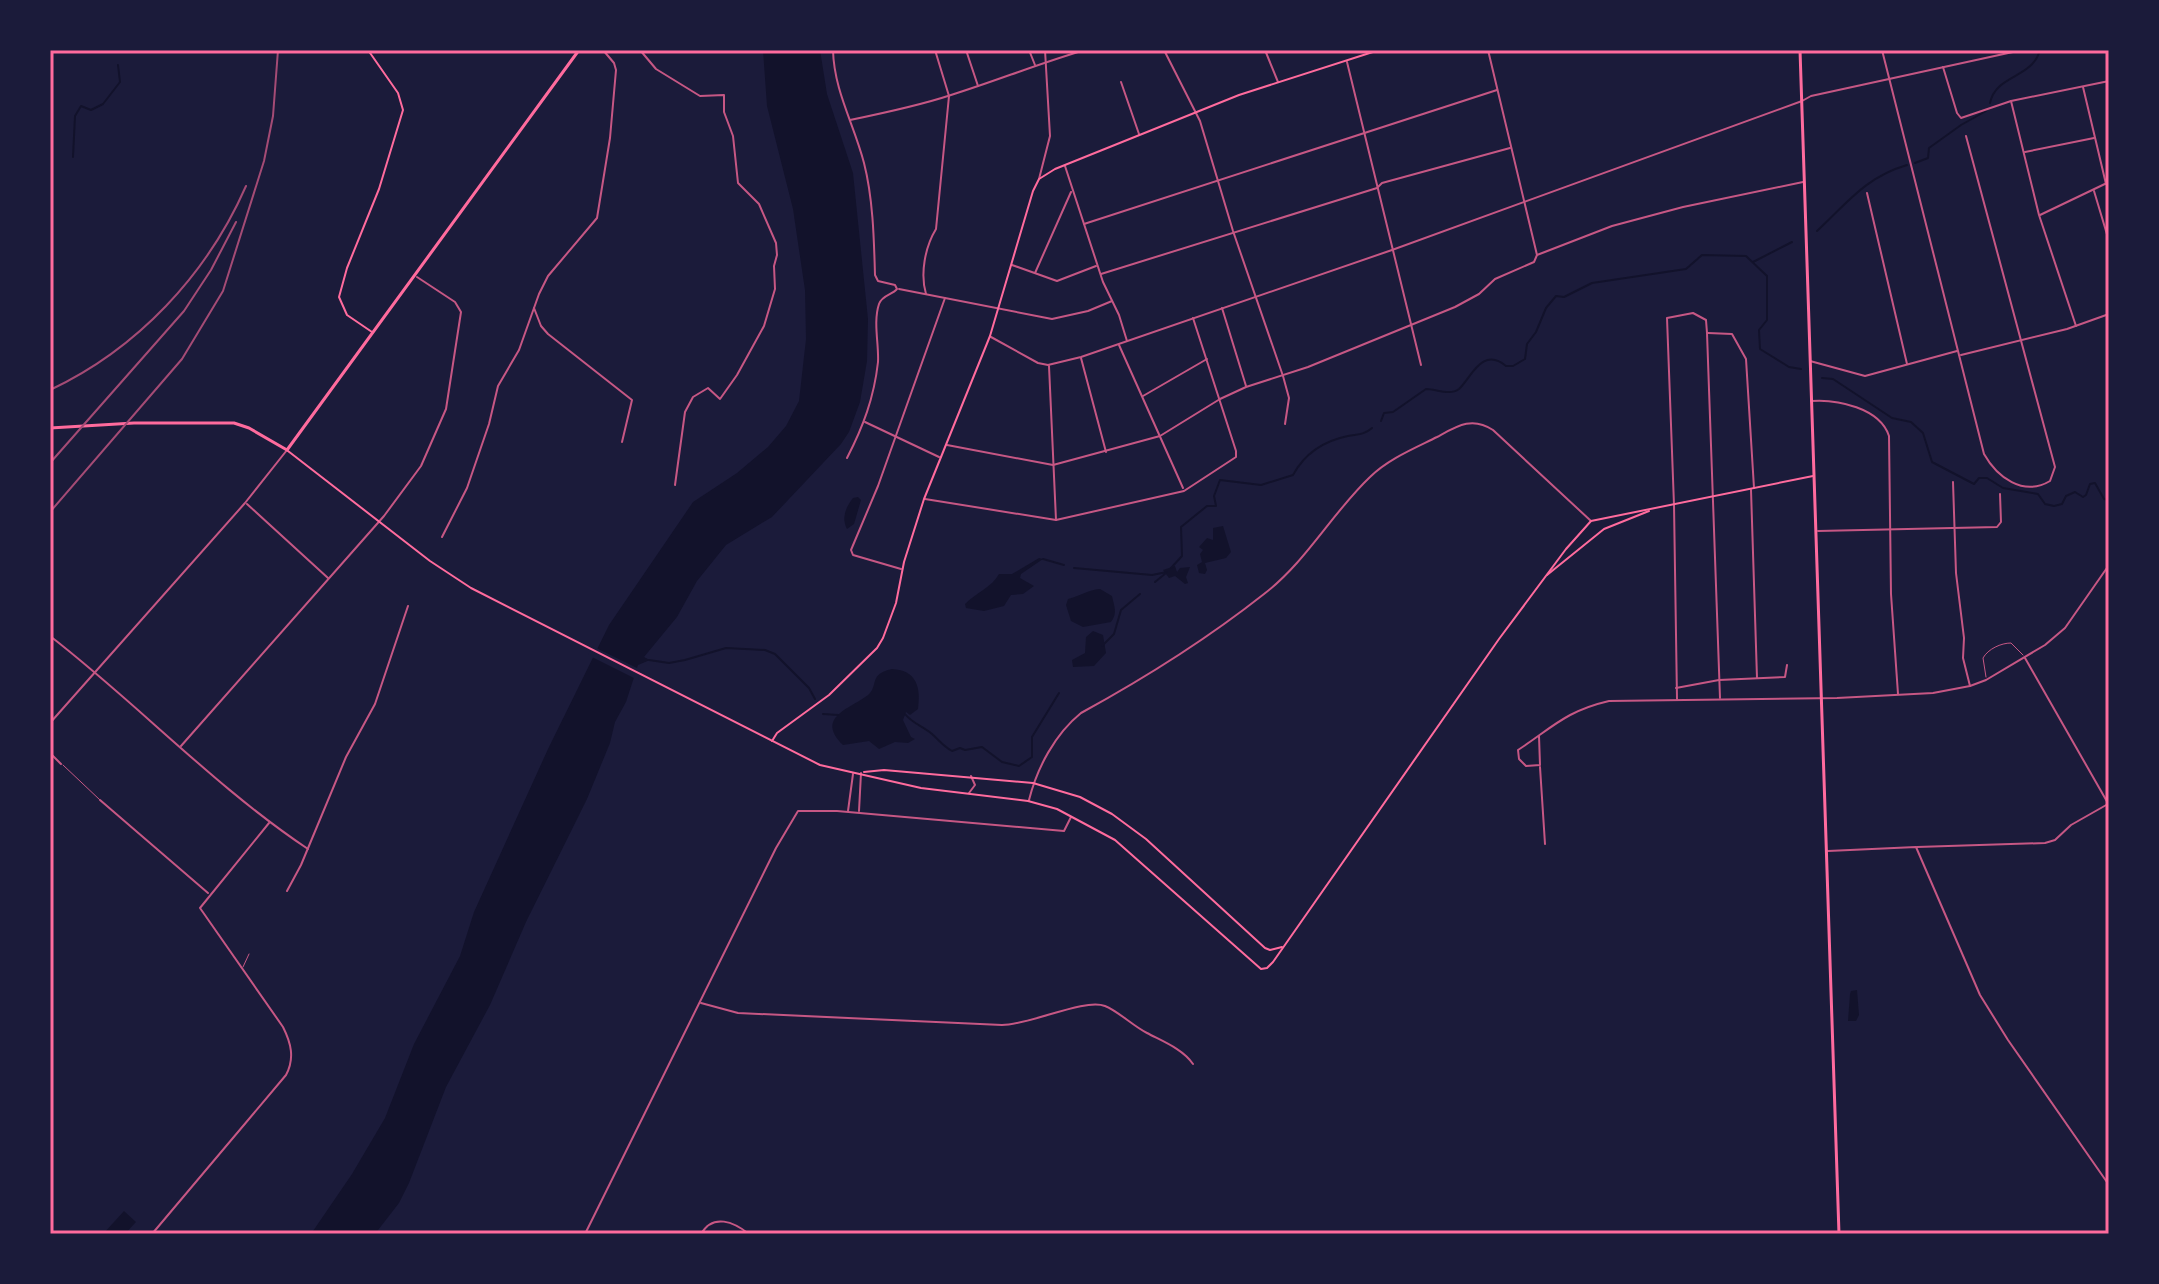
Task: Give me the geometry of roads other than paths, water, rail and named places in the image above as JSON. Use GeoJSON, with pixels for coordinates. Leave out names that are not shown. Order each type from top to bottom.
{"type":"FeatureCollection","features":[{"type":"Feature","properties":{"kind":"main road"},"geometry":{"type":"LineString","coordinates":[[368,50],[401,100],[403,115],[339,297],[347,315],[373,333]]}},
{"type":"Feature","properties":{"kind":"main road"},"geometry":{"type":"LineString","coordinates":[[287,450],[579,50]]}},
{"type":"Feature","properties":{"kind":"main road"},"geometry":{"type":"LineString","coordinates":[[772,741],[777,733],[838,688],[877,648],[891,618],[924,499],[990,336],[1039,179],[1064,165],[1195,112],[1379,50]]}},
{"type":"Feature","properties":{"kind":"main road"},"geometry":{"type":"LineString","coordinates":[[1800,50],[1839,1234]]}},
{"type":"Feature","properties":{"kind":"main road"},"geometry":{"type":"LineString","coordinates":[[50,428],[134,423],[234,423],[249,428],[287,450],[430,561],[471,588],[680,696],[820,765],[853,773],[884,770],[1033,783],[1080,797],[1112,814],[1146,839],[1265,948],[1270,950],[1283,946]]}},
{"type":"Feature","properties":{"kind":"main road"},"geometry":{"type":"LineString","coordinates":[[861,773],[921,788],[1045,804],[1115,840],[1254,965],[1267,968],[1423,744],[1543,579],[1591,521],[1813,476]]}},
{"type":"Feature","properties":{"kind":"main road"},"geometry":{"type":"LineString","coordinates":[[1543,579],[1604,529],[1654,509]]}},
{"type":"Feature","properties":{"kind":"street"},"geometry":{"type":"LineString","coordinates":[[442,537],[467,488],[489,424],[498,386],[519,350],[533,307],[548,276],[597,218],[610,138],[616,70],[603,50]]}},
{"type":"Feature","properties":{"kind":"street"},"geometry":{"type":"LineString","coordinates":[[640,50],[656,69],[700,96],[724,95],[724,112],[733,136],[738,183],[759,204],[776,243],[777,255],[770,312],[737,375],[720,399],[708,388],[693,397],[685,412],[675,485]]}},
{"type":"Feature","properties":{"kind":"street"},"geometry":{"type":"LineString","coordinates":[[833,50],[836,83],[867,177],[875,275],[878,281],[895,285],[897,289]]}},
{"type":"Feature","properties":{"kind":"street"},"geometry":{"type":"LineString","coordinates":[[926,294],[922,282],[929,241],[936,229],[949,96],[935,50]]}},
{"type":"Feature","properties":{"kind":"street"},"geometry":{"type":"LineString","coordinates":[[966,50],[978,86]]}},
{"type":"Feature","properties":{"kind":"street"},"geometry":{"type":"LineString","coordinates":[[1029,50],[1035,65]]}},
{"type":"Feature","properties":{"kind":"street"},"geometry":{"type":"LineString","coordinates":[[1039,179],[1050,136],[1045,50]]}},
{"type":"Feature","properties":{"kind":"street"},"geometry":{"type":"LineString","coordinates":[[850,120],[949,96],[1085,50]]}},
{"type":"Feature","properties":{"kind":"street"},"geometry":{"type":"LineString","coordinates":[[1164,50],[1195,112],[1283,376],[1289,398],[1285,424]]}},
{"type":"Feature","properties":{"kind":"street"},"geometry":{"type":"LineString","coordinates":[[1265,50],[1279,83]]}},
{"type":"Feature","properties":{"kind":"street"},"geometry":{"type":"LineString","coordinates":[[945,445],[1053,465],[1160,436],[1220,399],[1455,307],[1479,294],[1495,279],[1534,262],[1537,255],[1488,50]]}},
{"type":"Feature","properties":{"kind":"street"},"geometry":{"type":"LineString","coordinates":[[1882,50],[1984,454],[1991,466],[2012,484],[2035,486],[2050,481],[2055,467],[1966,136]]}},
{"type":"Feature","properties":{"kind":"street"},"geometry":{"type":"LineString","coordinates":[[990,336],[1038,363],[1048,365],[1081,357],[1392,250],[1811,96],[2022,50]]}},
{"type":"Feature","properties":{"kind":"street"},"geometry":{"type":"LineString","coordinates":[[1347,61],[1421,365]]}},
{"type":"Feature","properties":{"kind":"street"},"geometry":{"type":"LineString","coordinates":[[1943,67],[1961,118],[2011,101],[2109,81]]}},
{"type":"Feature","properties":{"kind":"street"},"geometry":{"type":"LineString","coordinates":[[1121,82],[1140,135]]}},
{"type":"Feature","properties":{"kind":"street"},"geometry":{"type":"LineString","coordinates":[[2039,215],[2107,183],[2083,86]]}},
{"type":"Feature","properties":{"kind":"street"},"geometry":{"type":"LineString","coordinates":[[1084,224],[1497,90]]}},
{"type":"Feature","properties":{"kind":"street"},"geometry":{"type":"LineString","coordinates":[[2011,101],[2039,215],[2076,326]]}},
{"type":"Feature","properties":{"kind":"street"},"geometry":{"type":"LineString","coordinates":[[2024,152],[2095,138]]}},
{"type":"Feature","properties":{"kind":"street"},"geometry":{"type":"LineString","coordinates":[[1101,274],[1377,188],[1382,183],[1510,148]]}},
{"type":"Feature","properties":{"kind":"street"},"geometry":{"type":"LineString","coordinates":[[1064,165],[1127,341]]}},
{"type":"Feature","properties":{"kind":"street"},"geometry":{"type":"LineString","coordinates":[[1537,255],[1612,226],[1669,210],[1804,181]]}},
{"type":"Feature","properties":{"kind":"street"},"geometry":{"type":"LineString","coordinates":[[2094,190],[2109,241]]}},
{"type":"Feature","properties":{"kind":"street"},"geometry":{"type":"LineString","coordinates":[[1035,273],[1072,191]]}},
{"type":"Feature","properties":{"kind":"street"},"geometry":{"type":"LineString","coordinates":[[1867,193],[1907,364]]}},
{"type":"Feature","properties":{"kind":"street"},"geometry":{"type":"LineString","coordinates":[[1011,265],[1057,281],[1098,265]]}},
{"type":"Feature","properties":{"kind":"street"},"geometry":{"type":"LineString","coordinates":[[181,746],[381,520],[421,466],[446,409],[460,319],[459,305],[416,276]]}},
{"type":"Feature","properties":{"kind":"street"},"geometry":{"type":"LineString","coordinates":[[847,458],[865,422],[878,360],[878,307],[882,298],[897,289],[1052,319],[1088,311],[1112,301]]}},
{"type":"Feature","properties":{"kind":"street"},"geometry":{"type":"LineString","coordinates":[[903,569],[851,554],[945,298]]}},
{"type":"Feature","properties":{"kind":"street"},"geometry":{"type":"LineString","coordinates":[[533,307],[548,334],[630,397],[633,404],[622,442]]}},
{"type":"Feature","properties":{"kind":"street"},"geometry":{"type":"LineString","coordinates":[[1222,307],[1246,387]]}},
{"type":"Feature","properties":{"kind":"street"},"geometry":{"type":"LineString","coordinates":[[1677,699],[1667,318],[1693,313],[1706,320],[1707,333],[1720,698]]}},
{"type":"Feature","properties":{"kind":"street"},"geometry":{"type":"LineString","coordinates":[[1960,356],[2076,326],[2109,314]]}},
{"type":"Feature","properties":{"kind":"street"},"geometry":{"type":"LineString","coordinates":[[924,499],[1056,520],[1184,491],[1230,462],[1236,457],[1236,451],[1193,318]]}},
{"type":"Feature","properties":{"kind":"street"},"geometry":{"type":"LineString","coordinates":[[1707,333],[1732,334],[1746,359],[1757,678]]}},
{"type":"Feature","properties":{"kind":"street"},"geometry":{"type":"LineString","coordinates":[[1118,344],[1184,491]]}},
{"type":"Feature","properties":{"kind":"street"},"geometry":{"type":"LineString","coordinates":[[1810,361],[1865,376],[1958,351]]}},
{"type":"Feature","properties":{"kind":"street"},"geometry":{"type":"LineString","coordinates":[[1081,357],[1106,452]]}},
{"type":"Feature","properties":{"kind":"street"},"geometry":{"type":"LineString","coordinates":[[1142,397],[1208,359]]}},
{"type":"Feature","properties":{"kind":"street"},"geometry":{"type":"LineString","coordinates":[[1048,365],[1056,520]]}},
{"type":"Feature","properties":{"kind":"street"},"geometry":{"type":"LineString","coordinates":[[1811,401],[1841,402],[1863,411],[1883,424],[1889,436],[1889,530],[1898,695]]}},
{"type":"Feature","properties":{"kind":"street"},"geometry":{"type":"LineString","coordinates":[[865,422],[940,457]]}},
{"type":"Feature","properties":{"kind":"street"},"geometry":{"type":"LineString","coordinates":[[1028,801],[1033,783],[1068,724],[1237,615],[1285,576],[1343,505],[1373,474],[1460,425],[1475,422],[1493,430],[1591,521]]}},
{"type":"Feature","properties":{"kind":"street"},"geometry":{"type":"LineString","coordinates":[[50,723],[245,503],[287,450]]}},
{"type":"Feature","properties":{"kind":"street"},"geometry":{"type":"LineString","coordinates":[[1953,482],[1957,589],[1964,638],[1963,658],[1970,686]]}},
{"type":"Feature","properties":{"kind":"street"},"geometry":{"type":"LineString","coordinates":[[1816,532],[2000,526],[2000,494]]}},
{"type":"Feature","properties":{"kind":"street"},"geometry":{"type":"LineString","coordinates":[[245,503],[329,579]]}},
{"type":"Feature","properties":{"kind":"street"},"geometry":{"type":"LineString","coordinates":[[1540,765],[1526,766],[1518,750],[1566,715],[1609,701],[1821,699],[1933,693],[1970,686],[2025,658],[2065,628],[2109,565]]}},
{"type":"Feature","properties":{"kind":"street"},"geometry":{"type":"LineString","coordinates":[[287,891],[346,757],[375,704],[408,606]]}},
{"type":"Feature","properties":{"kind":"street"},"geometry":{"type":"LineString","coordinates":[[50,636],[95,671],[269,823],[308,849]]}},
{"type":"Feature","properties":{"kind":"street"},"geometry":{"type":"LineString","coordinates":[[1826,852],[2045,843],[2055,840],[2071,825],[2108,805],[2025,658],[2011,643],[1993,649],[1983,658],[1982,669],[1986,680]]}},
{"type":"Feature","properties":{"kind":"street"},"geometry":{"type":"LineString","coordinates":[[1676,688],[1719,680],[1785,677],[1787,665]]}},
{"type":"Feature","properties":{"kind":"street"},"geometry":{"type":"LineString","coordinates":[[1539,736],[1545,844]]}},
{"type":"Feature","properties":{"kind":"street"},"geometry":{"type":"LineString","coordinates":[[50,753],[209,894]]}},
{"type":"Feature","properties":{"kind":"street"},"geometry":{"type":"LineString","coordinates":[[848,812],[853,773]]}},
{"type":"Feature","properties":{"kind":"street"},"geometry":{"type":"LineString","coordinates":[[859,813],[861,773]]}},
{"type":"Feature","properties":{"kind":"street"},"geometry":{"type":"LineString","coordinates":[[968,793],[975,785],[971,776]]}},
{"type":"Feature","properties":{"kind":"street"},"geometry":{"type":"LineString","coordinates":[[585,1234],[792,816],[805,809],[1064,831],[1071,817]]}},
{"type":"Feature","properties":{"kind":"street"},"geometry":{"type":"LineString","coordinates":[[152,1234],[286,1075],[291,1065],[288,1037],[200,908],[269,823]]}},
{"type":"Feature","properties":{"kind":"street"},"geometry":{"type":"LineString","coordinates":[[1916,847],[1980,995],[2109,1185]]}},
{"type":"Feature","properties":{"kind":"street"},"geometry":{"type":"LineString","coordinates":[[242,969],[249,954]]}},
{"type":"Feature","properties":{"kind":"street"},"geometry":{"type":"LineString","coordinates":[[700,1003],[738,1013],[1002,1025],[1019,1025],[1084,1006],[1102,1005],[1175,1048],[1193,1064]]}},
{"type":"Feature","properties":{"kind":"street"},"geometry":{"type":"LineString","coordinates":[[701,1234],[705,1226],[716,1221],[733,1223],[749,1234]]}},
{"type":"Feature","properties":{"kind":"waterway"},"geometry":{"type":"LineString","coordinates":[[1990,103],[1999,87],[2030,66],[2040,50]]}},
{"type":"Feature","properties":{"kind":"waterway"},"geometry":{"type":"LineString","coordinates":[[73,157],[75,116],[81,106],[91,110],[103,104],[120,82],[118,65]]}},
{"type":"Feature","properties":{"kind":"waterway"},"geometry":{"type":"LineString","coordinates":[[1915,163],[1928,158],[1929,148],[1986,111]]}},
{"type":"Feature","properties":{"kind":"waterway"},"geometry":{"type":"LineString","coordinates":[[1817,231],[1869,184],[1907,165]]}},
{"type":"Feature","properties":{"kind":"waterway"},"geometry":{"type":"LineString","coordinates":[[1753,262],[1792,242]]}},
{"type":"Feature","properties":{"kind":"waterway"},"geometry":{"type":"LineString","coordinates":[[1381,421],[1384,413],[1393,412],[1426,389],[1447,392],[1459,389],[1484,362],[1498,361],[1513,366],[1525,359],[1527,344],[1556,296],[1564,297],[1592,283],[1686,269],[1702,255],[1746,256],[1767,276],[1767,320],[1759,330],[1760,349],[1789,367],[1801,369]]}},
{"type":"Feature","properties":{"kind":"waterway"},"geometry":{"type":"LineString","coordinates":[[1822,378],[1833,379],[1892,418],[1911,422],[1923,433],[1932,462],[1974,484],[1979,478],[1987,478],[2003,488],[2038,494],[2045,504],[2054,506],[2062,504],[2066,496],[2075,492],[2083,497],[2090,484],[2095,483],[2104,499],[2109,500]]}},
{"type":"Feature","properties":{"kind":"waterway"},"geometry":{"type":"LineString","coordinates":[[1171,568],[1182,556],[1181,527],[1207,506],[1216,506],[1214,496],[1220,480],[1261,485],[1293,475],[1303,460],[1323,445],[1372,428]]}},
{"type":"Feature","properties":{"kind":"waterway"},"geometry":{"type":"LineString","coordinates":[[1043,559],[1064,565]]}},
{"type":"Feature","properties":{"kind":"waterway"},"geometry":{"type":"LineString","coordinates":[[1074,568],[1152,575],[1167,572]]}},
{"type":"Feature","properties":{"kind":"waterway"},"geometry":{"type":"LineString","coordinates":[[1155,582],[1166,573]]}},
{"type":"Feature","properties":{"kind":"waterway"},"geometry":{"type":"LineString","coordinates":[[1102,646],[1114,634],[1121,610],[1140,594]]}},
{"type":"Feature","properties":{"kind":"waterway"},"geometry":{"type":"LineString","coordinates":[[649,660],[669,663],[726,648],[765,650],[775,654],[809,688],[815,699]]}},
{"type":"Feature","properties":{"kind":"waterway"},"geometry":{"type":"LineString","coordinates":[[905,714],[952,751],[982,747],[1002,762],[1019,766],[1032,757],[1032,737],[1059,693]]}},
{"type":"Feature","properties":{"kind":"waterway"},"geometry":{"type":"LineString","coordinates":[[823,714],[838,715]]}},
{"type":"Feature","properties":{"kind":"railway"},"geometry":{"type":"LineString","coordinates":[[50,512],[182,359],[223,291],[264,161],[273,116],[278,50]]}},
{"type":"Feature","properties":{"kind":"railway"},"geometry":{"type":"LineString","coordinates":[[50,390],[112,353],[166,306],[211,250],[246,186]]}},
{"type":"Feature","properties":{"kind":"railway"},"geometry":{"type":"LineString","coordinates":[[50,463],[184,311],[211,270],[236,222]]}}]}
